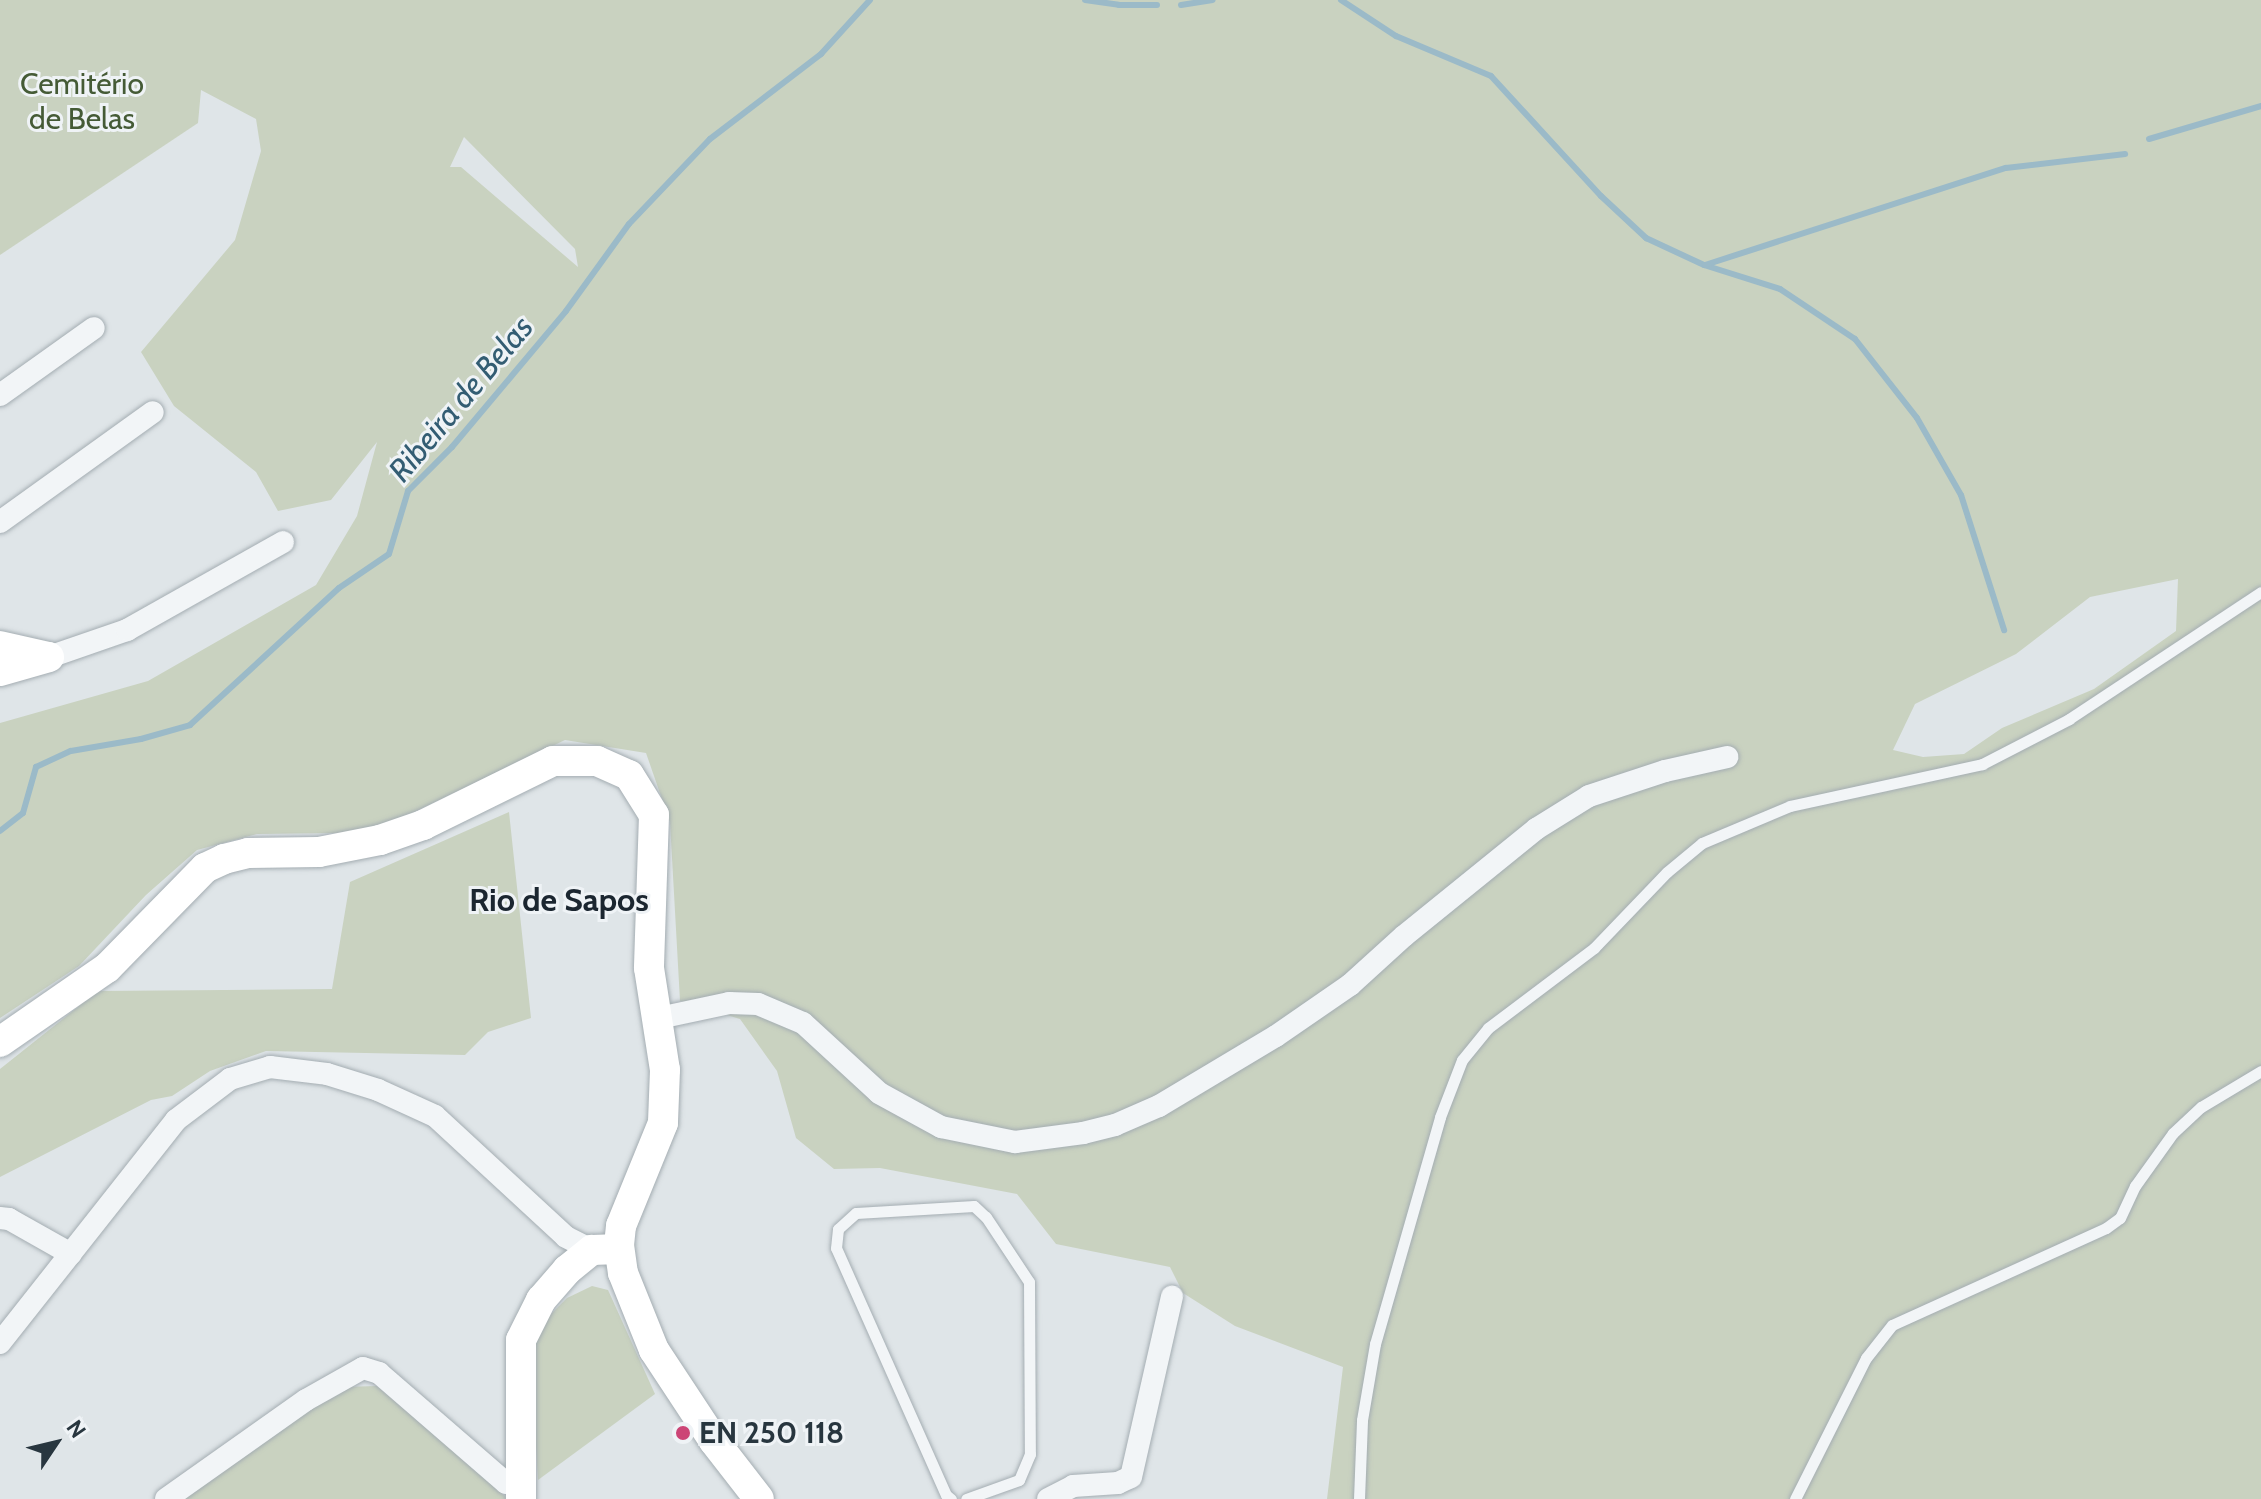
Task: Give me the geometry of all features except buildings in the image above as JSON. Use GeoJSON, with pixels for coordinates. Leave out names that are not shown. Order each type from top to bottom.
{"type":"FeatureCollection","features":[{"type":"Feature","properties":{"kind":"main road"},"geometry":{"type":"LineString","coordinates":[[0,646],[49,657]]}},
{"type":"Feature","properties":{"kind":"main road"},"geometry":{"type":"LineString","coordinates":[[0,671],[49,657]]}},
{"type":"Feature","properties":{"kind":"main road"},"geometry":{"type":"LineString","coordinates":[[0,1042],[107,968],[205,868],[248,853],[319,852],[380,840],[423,825],[553,761],[597,761],[629,775],[654,815],[655,846],[647,925],[649,968],[665,1070],[663,1123],[621,1226],[606,1249],[567,1270],[541,1300],[521,1340],[520,1490]]}},
{"type":"Feature","properties":{"kind":"main road"},"geometry":{"type":"LineString","coordinates":[[606,1249],[623,1273],[654,1350],[714,1441],[759,1499]]}},
{"type":"Feature","properties":{"kind":"street"},"geometry":{"type":"LineString","coordinates":[[0,395],[94,328]]}},
{"type":"Feature","properties":{"kind":"street"},"geometry":{"type":"LineString","coordinates":[[0,522],[153,412]]}},
{"type":"Feature","properties":{"kind":"street"},"geometry":{"type":"LineString","coordinates":[[49,657],[127,630],[283,542]]}},
{"type":"Feature","properties":{"kind":"street"},"geometry":{"type":"LineString","coordinates":[[659,1018],[729,1003],[758,1004],[803,1023],[879,1093],[941,1127],[1015,1142],[1083,1133],[1115,1125],[1159,1106],[1276,1036],[1350,985],[1536,829],[1589,796],[1665,771],[1727,757]]}},
{"type":"Feature","properties":{"kind":"street"},"geometry":{"type":"LineString","coordinates":[[0,1343],[176,1120],[230,1079],[270,1067],[340,1078],[378,1090],[435,1116],[566,1237],[606,1249]]}},
{"type":"Feature","properties":{"kind":"street"},"geometry":{"type":"LineString","coordinates":[[0,1218],[9,1219],[71,1254]]}},
{"type":"Feature","properties":{"kind":"street"},"geometry":{"type":"LineString","coordinates":[[1048,1499],[1073,1486],[1118,1483],[1131,1477],[1172,1297]]}},
{"type":"Feature","properties":{"kind":"street"},"geometry":{"type":"LineString","coordinates":[[166,1499],[306,1400],[363,1368],[379,1373],[506,1483],[520,1490]]}},
{"type":"Feature","properties":{"kind":"lane"},"geometry":{"type":"LineString","coordinates":[[1359,1499],[1362,1420],[1375,1344],[1440,1117],[1462,1060],[1488,1028],[1594,948],[1667,872],[1702,843],[1790,806],[1982,764],[2069,719],[2261,592]]}},
{"type":"Feature","properties":{"kind":"lane"},"geometry":{"type":"LineString","coordinates":[[1795,1499],[1866,1358],[1892,1325],[2106,1228],[2120,1218],[2135,1186],[2173,1133],[2201,1107],[2261,1071]]}},
{"type":"Feature","properties":{"kind":"lane"},"geometry":{"type":"LineString","coordinates":[[951,1499],[946,1495],[836,1248],[838,1229],[856,1213],[974,1206],[986,1217],[1029,1282],[1030,1454],[1019,1480],[966,1499]]}},
{"type":"Feature","properties":{"kind":"green space","name":"Cemitério de Belas"},"geometry":{"type":"Polygon","coordinates":[[[0,0],[2261,0],[2261,1499],[1327,1499],[1343,1367],[1235,1326],[1183,1293],[1170,1267],[1056,1244],[1017,1194],[880,1168],[834,1169],[796,1138],[777,1071],[740,1019],[680,1001],[670,822],[646,753],[565,740],[389,824],[339,833],[257,834],[197,850],[146,895],[79,966],[0,1018],[0,723],[148,681],[316,585],[357,516],[377,442],[331,500],[278,511],[256,472],[174,406],[141,352],[235,240],[261,151],[256,119],[201,90],[198,123],[0,255],[0,0]],[[464,137],[450,167],[461,167],[578,267],[575,249],[464,137]],[[2178,579],[2090,597],[2016,654],[1915,704],[1893,750],[1923,757],[1964,754],[2002,728],[2094,689],[2176,631],[2178,579]]]}},
{"type":"Feature","properties":{"kind":"green space"},"geometry":{"type":"Polygon","coordinates":[[[509,812],[531,1018],[488,1032],[465,1055],[266,1051],[210,1071],[172,1096],[151,1100],[0,1177],[0,1069],[98,991],[332,989],[350,882],[509,812]]]}},
{"type":"Feature","properties":{"kind":"green space"},"geometry":{"type":"Polygon","coordinates":[[[592,1286],[608,1290],[655,1394],[538,1480],[531,1364],[539,1326],[567,1298],[592,1286]]]}},
{"type":"Feature","properties":{"kind":"green space"},"geometry":{"type":"Polygon","coordinates":[[[377,1386],[508,1499],[183,1499],[342,1387],[377,1386]]]}},
{"type":"Feature","properties":{"kind":"waterway","name":"Ribeira de Belas"},"geometry":{"type":"LineString","coordinates":[[0,831],[23,813],[36,767],[71,751],[141,739],[190,725],[339,588],[389,554],[408,491],[452,447],[566,311],[629,224],[710,139],[821,54],[870,0]]}},
{"type":"Feature","properties":{"kind":"waterway"},"geometry":{"type":"LineString","coordinates":[[1085,0],[1119,5],[1157,5]]}},
{"type":"Feature","properties":{"kind":"waterway"},"geometry":{"type":"LineString","coordinates":[[1181,5],[1213,0]]}},
{"type":"Feature","properties":{"kind":"waterway"},"geometry":{"type":"LineString","coordinates":[[1341,0],[1396,36],[1491,76],[1601,196],[1646,238],[1704,265],[1780,289],[1855,339],[1917,418],[1961,495],[2004,630]]}},
{"type":"Feature","properties":{"kind":"waterway"},"geometry":{"type":"LineString","coordinates":[[2149,139],[2261,106]]}},
{"type":"Feature","properties":{"kind":"waterway"},"geometry":{"type":"LineString","coordinates":[[1705,265],[2006,168],[2125,154]]}},
{"type":"Feature","properties":{"kind":"place","name":"EN 250 118"},"geometry":{"type":"Point","coordinates":[683,1433]}},
{"type":"Feature","properties":{"kind":"district","name":"Rio de Sapos"},"geometry":{"type":"Point","coordinates":[559,900]}}]}
